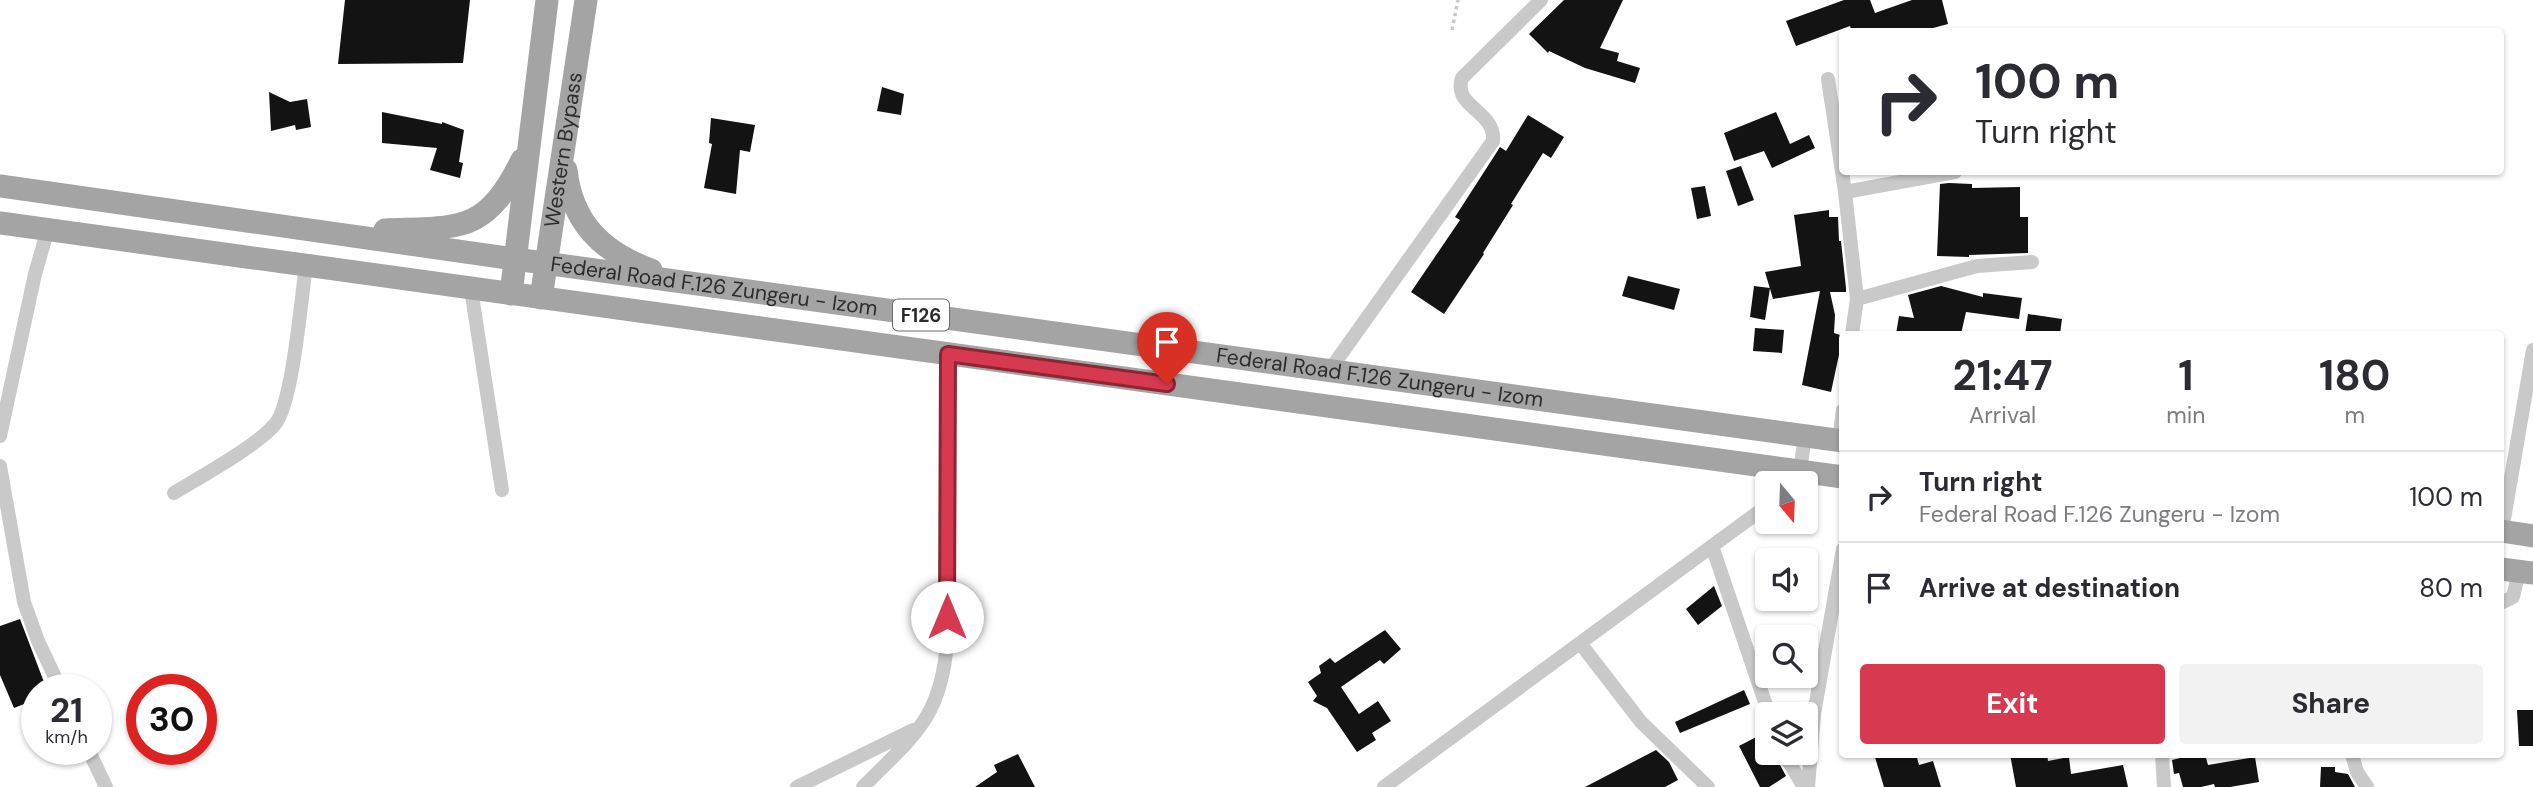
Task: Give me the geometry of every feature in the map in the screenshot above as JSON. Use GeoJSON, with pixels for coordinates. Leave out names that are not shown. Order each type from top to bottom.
{"type":"FeatureCollection","features":[{"type":"Feature","properties":{"kind":"main road","name":"Western Bypass"},"geometry":{"type":"LineString","coordinates":[[511,294],[547,0]]}},
{"type":"Feature","properties":{"kind":"main road","name":"Western Bypass"},"geometry":{"type":"LineString","coordinates":[[541,298],[586,0]]}},
{"type":"Feature","properties":{"kind":"main road"},"geometry":{"type":"LineString","coordinates":[[331,233],[453,227],[476,219],[495,205],[510,185],[530,145]]}},
{"type":"Feature","properties":{"kind":"main road"},"geometry":{"type":"LineString","coordinates":[[564,147],[568,191],[576,211],[589,230],[610,250],[633,263],[687,283]]}},
{"type":"Feature","properties":{"kind":"main road","name":"Federal Road F.126 Zungeru - Izom"},"geometry":{"type":"LineString","coordinates":[[0,186],[1839,441]]}},
{"type":"Feature","properties":{"kind":"main road","name":"Federal Road F.126 Zungeru - Izom"},"geometry":{"type":"LineString","coordinates":[[0,223],[948,354],[1755,471]]}},
{"type":"Feature","properties":{"kind":"main road","name":"Federal Road F.126 Zungeru - Izom"},"geometry":{"type":"LineString","coordinates":[[1818,477],[1839,477]]}},
{"type":"Feature","properties":{"kind":"main road"},"geometry":{"type":"LineString","coordinates":[[2504,531],[2533,536]]}},
{"type":"Feature","properties":{"kind":"street"},"geometry":{"type":"LineString","coordinates":[[1329,371],[1493,141],[1494,131],[1490,123],[1463,98],[1460,85],[1462,78],[1541,0]]}},
{"type":"Feature","properties":{"kind":"street"},"geometry":{"type":"LineString","coordinates":[[1828,79],[1839,152]]}},
{"type":"Feature","properties":{"kind":"street"},"geometry":{"type":"LineString","coordinates":[[1842,175],[1857,299],[1852,331]]}},
{"type":"Feature","properties":{"kind":"street"},"geometry":{"type":"LineString","coordinates":[[1845,192],[1938,175]]}},
{"type":"Feature","properties":{"kind":"street"},"geometry":{"type":"LineString","coordinates":[[0,436],[5,396],[48,229]]}},
{"type":"Feature","properties":{"kind":"street"},"geometry":{"type":"LineString","coordinates":[[1857,299],[1977,266],[2032,262]]}},
{"type":"Feature","properties":{"kind":"street"},"geometry":{"type":"LineString","coordinates":[[174,493],[256,441],[276,422],[286,396],[306,266]]}},
{"type":"Feature","properties":{"kind":"street"},"geometry":{"type":"LineString","coordinates":[[471,289],[502,490]]}},
{"type":"Feature","properties":{"kind":"street"},"geometry":{"type":"LineString","coordinates":[[2504,514],[2533,350]]}},
{"type":"Feature","properties":{"kind":"street"},"geometry":{"type":"LineString","coordinates":[[863,787],[924,724],[937,698],[945,673],[948,354]]}},
{"type":"Feature","properties":{"kind":"street"},"geometry":{"type":"LineString","coordinates":[[1796,471],[1805,436]]}},
{"type":"Feature","properties":{"kind":"street"},"geometry":{"type":"LineString","coordinates":[[0,466],[24,601],[53,674]]}},
{"type":"Feature","properties":{"kind":"street"},"geometry":{"type":"LineString","coordinates":[[1384,787],[1755,515]]}},
{"type":"Feature","properties":{"kind":"street"},"geometry":{"type":"LineString","coordinates":[[1712,546],[1765,702]]}},
{"type":"Feature","properties":{"kind":"street"},"geometry":{"type":"LineString","coordinates":[[2504,602],[2513,597],[2518,571]]}},
{"type":"Feature","properties":{"kind":"street"},"geometry":{"type":"LineString","coordinates":[[1806,787],[1814,714],[1839,572]]}},
{"type":"Feature","properties":{"kind":"street"},"geometry":{"type":"LineString","coordinates":[[1580,643],[1641,722],[1708,787]]}},
{"type":"Feature","properties":{"kind":"street"},"geometry":{"type":"LineString","coordinates":[[797,787],[924,724]]}},
{"type":"Feature","properties":{"kind":"street"},"geometry":{"type":"LineString","coordinates":[[2162,758],[2164,787]]}},
{"type":"Feature","properties":{"kind":"street"},"geometry":{"type":"LineString","coordinates":[[2354,758],[2357,772],[2367,787]]}},
{"type":"Feature","properties":{"kind":"street"},"geometry":{"type":"LineString","coordinates":[[96,765],[106,787]]}},
{"type":"Feature","properties":{"kind":"street"},"geometry":{"type":"LineString","coordinates":[[1792,765],[1806,787]]}},
{"type":"Feature","properties":{"kind":"path"},"geometry":{"type":"LineString","coordinates":[[1452,30],[1458,0]]}},
{"type":"Feature","properties":{"kind":"building"},"geometry":{"type":"Polygon","coordinates":[[[345,0],[470,0],[463,63],[338,64],[345,0]]]}},
{"type":"Feature","properties":{"kind":"building"},"geometry":{"type":"Polygon","coordinates":[[[1564,0],[1623,0],[1600,48],[1619,53],[1617,61],[1640,68],[1635,83],[1585,68],[1549,51],[1548,53],[1529,34],[1564,0]]]}},
{"type":"Feature","properties":{"kind":"building"},"geometry":{"type":"Polygon","coordinates":[[[1844,0],[1870,0],[1875,13],[1912,0],[1942,0],[1948,24],[1933,28],[1850,26],[1796,46],[1786,21],[1844,0]]]}},
{"type":"Feature","properties":{"kind":"building"},"geometry":{"type":"Polygon","coordinates":[[[882,87],[904,94],[901,115],[877,111],[882,87]]]}},
{"type":"Feature","properties":{"kind":"building"},"geometry":{"type":"Polygon","coordinates":[[[269,92],[290,102],[307,99],[311,127],[296,130],[295,125],[271,131],[269,92]]]}},
{"type":"Feature","properties":{"kind":"building"},"geometry":{"type":"Polygon","coordinates":[[[382,112],[442,122],[464,130],[459,162],[463,163],[460,178],[430,170],[437,148],[382,143],[382,112]]]}},
{"type":"Feature","properties":{"kind":"building"},"geometry":{"type":"Polygon","coordinates":[[[1776,112],[1790,144],[1809,135],[1815,148],[1772,168],[1764,151],[1734,161],[1724,133],[1776,112]]]}},
{"type":"Feature","properties":{"kind":"building"},"geometry":{"type":"Polygon","coordinates":[[[1528,115],[1564,137],[1551,158],[1543,153],[1484,254],[1444,314],[1411,292],[1460,220],[1455,217],[1500,147],[1506,151],[1528,115]]]}},
{"type":"Feature","properties":{"kind":"building"},"geometry":{"type":"Polygon","coordinates":[[[711,118],[755,125],[750,152],[740,150],[736,194],[704,188],[712,144],[709,143],[711,118]]]}},
{"type":"Feature","properties":{"kind":"building"},"geometry":{"type":"Polygon","coordinates":[[[1741,166],[1754,200],[1738,206],[1726,171],[1741,166]]]}},
{"type":"Feature","properties":{"kind":"building"},"geometry":{"type":"Polygon","coordinates":[[[1940,184],[1972,184],[1972,188],[2020,187],[2020,217],[2028,217],[2028,253],[1937,256],[1940,184]]]}},
{"type":"Feature","properties":{"kind":"building"},"geometry":{"type":"Polygon","coordinates":[[[1705,186],[1711,216],[1697,219],[1691,188],[1705,186]]]}},
{"type":"Feature","properties":{"kind":"building"},"geometry":{"type":"Polygon","coordinates":[[[1829,210],[1829,217],[1838,217],[1846,292],[1830,292],[1835,315],[1834,333],[1839,335],[1839,355],[1831,392],[1802,385],[1820,291],[1773,299],[1765,272],[1801,266],[1794,215],[1829,210]]]}},
{"type":"Feature","properties":{"kind":"building"},"geometry":{"type":"Polygon","coordinates":[[[1628,276],[1680,289],[1674,310],[1622,296],[1628,276]]]}},
{"type":"Feature","properties":{"kind":"building"},"geometry":{"type":"Polygon","coordinates":[[[1754,286],[1770,288],[1765,320],[1750,317],[1754,286]]]}},
{"type":"Feature","properties":{"kind":"building"},"geometry":{"type":"Polygon","coordinates":[[[1941,286],[1983,297],[1983,293],[2022,298],[2019,319],[1966,312],[1962,331],[1896,331],[1899,316],[1914,318],[1908,295],[1941,286]]]}},
{"type":"Feature","properties":{"kind":"building"},"geometry":{"type":"Polygon","coordinates":[[[2028,314],[2062,319],[2060,331],[2025,331],[2028,314]]]}},
{"type":"Feature","properties":{"kind":"building"},"geometry":{"type":"Polygon","coordinates":[[[1755,328],[1784,330],[1782,353],[1753,351],[1755,328]]]}},
{"type":"Feature","properties":{"kind":"building"},"geometry":{"type":"Polygon","coordinates":[[[1714,586],[1722,606],[1698,625],[1686,609],[1714,586]]]}},
{"type":"Feature","properties":{"kind":"building"},"geometry":{"type":"Polygon","coordinates":[[[20,619],[41,674],[21,674],[21,705],[14,708],[0,675],[0,626],[20,619]]]}},
{"type":"Feature","properties":{"kind":"building"},"geometry":{"type":"Polygon","coordinates":[[[1385,630],[1401,649],[1384,664],[1380,660],[1341,687],[1359,714],[1378,701],[1391,721],[1372,733],[1376,740],[1357,752],[1327,708],[1313,701],[1317,696],[1308,682],[1321,673],[1319,666],[1330,658],[1335,663],[1385,630]]]}},
{"type":"Feature","properties":{"kind":"building"},"geometry":{"type":"Polygon","coordinates":[[[1744,690],[1750,704],[1680,733],[1675,722],[1744,690]]]}},
{"type":"Feature","properties":{"kind":"building"},"geometry":{"type":"Polygon","coordinates":[[[2517,710],[2533,710],[2533,746],[2519,746],[2517,710]]]}},
{"type":"Feature","properties":{"kind":"building"},"geometry":{"type":"Polygon","coordinates":[[[1755,738],[1755,765],[1780,765],[1786,776],[1769,787],[1760,787],[1739,746],[1755,738]]]}},
{"type":"Feature","properties":{"kind":"building"},"geometry":{"type":"Polygon","coordinates":[[[1656,750],[1669,762],[1678,780],[1665,787],[1585,787],[1656,750]]]}},
{"type":"Feature","properties":{"kind":"building"},"geometry":{"type":"Polygon","coordinates":[[[1018,754],[1035,787],[975,787],[997,772],[994,765],[1018,754]]]}},
{"type":"Feature","properties":{"kind":"building"},"geometry":{"type":"Polygon","coordinates":[[[1875,758],[1917,758],[1919,765],[1933,761],[1941,787],[1884,787],[1875,758]]]}},
{"type":"Feature","properties":{"kind":"building"},"geometry":{"type":"Polygon","coordinates":[[[2011,758],[2048,758],[2048,761],[2069,758],[2071,774],[2123,765],[2128,787],[2016,787],[2011,758]]]}},
{"type":"Feature","properties":{"kind":"building"},"geometry":{"type":"Polygon","coordinates":[[[2206,758],[2208,765],[2255,758],[2259,782],[2230,787],[2215,787],[2214,784],[2183,787],[2179,773],[2174,774],[2172,760],[2206,758]]]}},
{"type":"Feature","properties":{"kind":"building"},"geometry":{"type":"Polygon","coordinates":[[[2321,767],[2335,767],[2335,772],[2348,774],[2355,787],[2320,787],[2321,767]]]}},
{"type":"Feature","properties":{"kind":"route"},"geometry":{"type":"LineString","coordinates":[[947,617],[948,354],[1167,384]]}}]}
